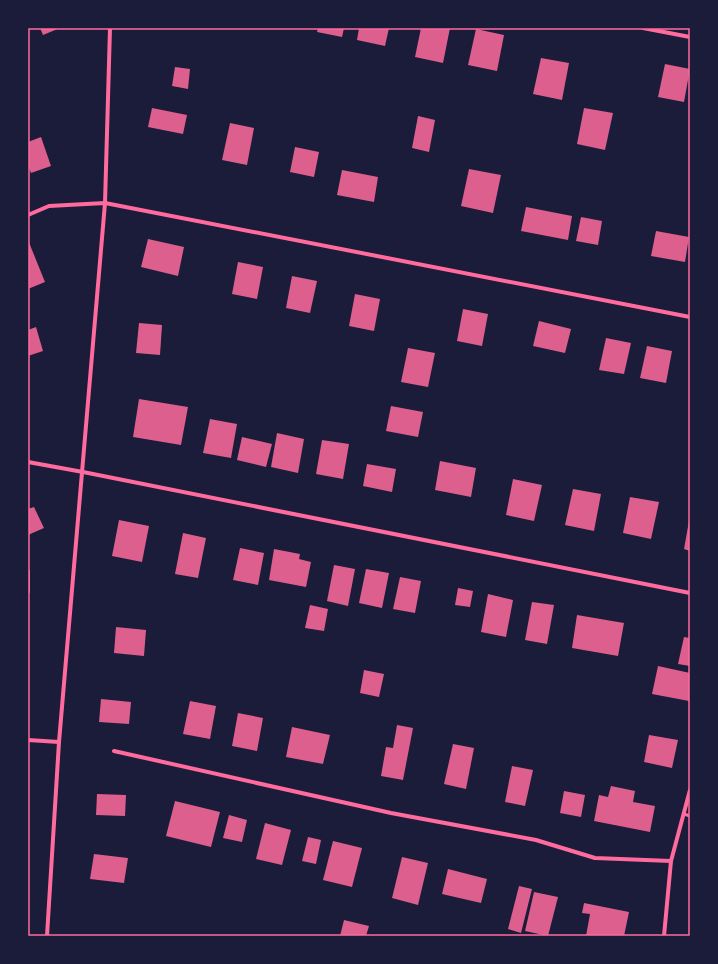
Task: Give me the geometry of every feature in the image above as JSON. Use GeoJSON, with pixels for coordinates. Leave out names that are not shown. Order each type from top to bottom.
{"type":"FeatureCollection","features":[{"type":"Feature","properties":{"kind":"street"},"geometry":{"type":"LineString","coordinates":[[47,936],[58,742],[105,203],[110,28]]}},
{"type":"Feature","properties":{"kind":"street"},"geometry":{"type":"LineString","coordinates":[[643,28],[690,37]]}},
{"type":"Feature","properties":{"kind":"street"},"geometry":{"type":"LineString","coordinates":[[28,215],[49,206],[105,203],[690,317]]}},
{"type":"Feature","properties":{"kind":"street"},"geometry":{"type":"LineString","coordinates":[[28,462],[690,593]]}},
{"type":"Feature","properties":{"kind":"street"},"geometry":{"type":"LineString","coordinates":[[28,740],[58,742]]}},
{"type":"Feature","properties":{"kind":"street"},"geometry":{"type":"LineString","coordinates":[[114,751],[391,813],[536,840],[595,858],[671,861]]}},
{"type":"Feature","properties":{"kind":"street"},"geometry":{"type":"LineString","coordinates":[[664,936],[671,861],[690,790]]}},
{"type":"Feature","properties":{"kind":"lane"},"geometry":{"type":"LineString","coordinates":[[684,814],[690,816]]}},
{"type":"Feature","properties":{"kind":"building"},"geometry":{"type":"Polygon","coordinates":[[[40,28],[60,28],[43,35],[40,28]]]}},
{"type":"Feature","properties":{"kind":"building"},"geometry":{"type":"Polygon","coordinates":[[[318,28],[344,28],[342,37],[317,32],[318,28]]]}},
{"type":"Feature","properties":{"kind":"building"},"geometry":{"type":"Polygon","coordinates":[[[359,28],[389,28],[385,46],[357,40],[359,28]]]}},
{"type":"Feature","properties":{"kind":"building"},"geometry":{"type":"Polygon","coordinates":[[[421,28],[450,28],[443,63],[415,57],[421,28]]]}},
{"type":"Feature","properties":{"kind":"building"},"geometry":{"type":"Polygon","coordinates":[[[476,29],[504,35],[497,71],[468,65],[476,29]]]}},
{"type":"Feature","properties":{"kind":"building"},"geometry":{"type":"Polygon","coordinates":[[[541,58],[569,63],[562,100],[533,94],[541,58]]]}},
{"type":"Feature","properties":{"kind":"building"},"geometry":{"type":"Polygon","coordinates":[[[665,64],[690,69],[684,102],[658,97],[665,64]]]}},
{"type":"Feature","properties":{"kind":"building"},"geometry":{"type":"Polygon","coordinates":[[[175,67],[190,69],[188,89],[172,86],[175,67]]]}},
{"type":"Feature","properties":{"kind":"building"},"geometry":{"type":"Polygon","coordinates":[[[152,108],[187,115],[183,134],[148,127],[152,108]]]}},
{"type":"Feature","properties":{"kind":"building"},"geometry":{"type":"Polygon","coordinates":[[[584,108],[613,113],[605,150],[577,144],[584,108]]]}},
{"type":"Feature","properties":{"kind":"building"},"geometry":{"type":"Polygon","coordinates":[[[418,116],[435,120],[429,152],[412,148],[418,116]]]}},
{"type":"Feature","properties":{"kind":"building"},"geometry":{"type":"Polygon","coordinates":[[[230,123],[254,128],[247,165],[222,160],[230,123]]]}},
{"type":"Feature","properties":{"kind":"building"},"geometry":{"type":"Polygon","coordinates":[[[41,137],[51,166],[31,173],[28,165],[28,142],[41,137]]]}},
{"type":"Feature","properties":{"kind":"building"},"geometry":{"type":"Polygon","coordinates":[[[295,147],[319,152],[314,177],[290,172],[295,147]]]}},
{"type":"Feature","properties":{"kind":"building"},"geometry":{"type":"Polygon","coordinates":[[[469,169],[501,175],[493,213],[461,206],[469,169]]]}},
{"type":"Feature","properties":{"kind":"building"},"geometry":{"type":"Polygon","coordinates":[[[342,170],[378,177],[374,202],[337,195],[342,170]]]}},
{"type":"Feature","properties":{"kind":"building"},"geometry":{"type":"Polygon","coordinates":[[[526,207],[572,216],[568,240],[521,231],[526,207]]]}},
{"type":"Feature","properties":{"kind":"building"},"geometry":{"type":"Polygon","coordinates":[[[581,217],[602,221],[598,245],[576,241],[581,217]]]}},
{"type":"Feature","properties":{"kind":"building"},"geometry":{"type":"Polygon","coordinates":[[[656,231],[689,237],[685,262],[651,256],[656,231]]]}},
{"type":"Feature","properties":{"kind":"building"},"geometry":{"type":"Polygon","coordinates":[[[148,239],[184,247],[178,276],[141,267],[148,239]]]}},
{"type":"Feature","properties":{"kind":"building"},"geometry":{"type":"Polygon","coordinates":[[[28,240],[45,282],[28,289],[28,240]]]}},
{"type":"Feature","properties":{"kind":"building"},"geometry":{"type":"Polygon","coordinates":[[[238,262],[263,267],[257,299],[232,294],[238,262]]]}},
{"type":"Feature","properties":{"kind":"building"},"geometry":{"type":"Polygon","coordinates":[[[292,276],[317,281],[310,313],[286,308],[292,276]]]}},
{"type":"Feature","properties":{"kind":"building"},"geometry":{"type":"Polygon","coordinates":[[[355,294],[380,299],[374,331],[349,326],[355,294]]]}},
{"type":"Feature","properties":{"kind":"building"},"geometry":{"type":"Polygon","coordinates":[[[463,309],[488,314],[482,346],[457,341],[463,309]]]}},
{"type":"Feature","properties":{"kind":"building"},"geometry":{"type":"Polygon","coordinates":[[[539,321],[571,329],[565,353],[533,346],[539,321]]]}},
{"type":"Feature","properties":{"kind":"building"},"geometry":{"type":"Polygon","coordinates":[[[139,323],[162,325],[160,355],[136,353],[139,323]]]}},
{"type":"Feature","properties":{"kind":"building"},"geometry":{"type":"Polygon","coordinates":[[[36,327],[43,351],[28,356],[28,330],[36,327]]]}},
{"type":"Feature","properties":{"kind":"building"},"geometry":{"type":"Polygon","coordinates":[[[606,338],[631,343],[624,374],[599,370],[606,338]]]}},
{"type":"Feature","properties":{"kind":"building"},"geometry":{"type":"Polygon","coordinates":[[[647,346],[672,351],[666,383],[640,378],[647,346]]]}},
{"type":"Feature","properties":{"kind":"building"},"geometry":{"type":"Polygon","coordinates":[[[408,348],[435,353],[428,387],[401,382],[408,348]]]}},
{"type":"Feature","properties":{"kind":"building"},"geometry":{"type":"Polygon","coordinates":[[[139,399],[188,407],[181,445],[133,437],[139,399]]]}},
{"type":"Feature","properties":{"kind":"building"},"geometry":{"type":"Polygon","coordinates":[[[391,406],[423,412],[418,437],[386,431],[391,406]]]}},
{"type":"Feature","properties":{"kind":"building"},"geometry":{"type":"Polygon","coordinates":[[[210,419],[237,424],[231,458],[203,453],[210,419]]]}},
{"type":"Feature","properties":{"kind":"building"},"geometry":{"type":"Polygon","coordinates":[[[277,433],[304,439],[298,473],[271,467],[277,433]]]}},
{"type":"Feature","properties":{"kind":"building"},"geometry":{"type":"Polygon","coordinates":[[[242,437],[272,444],[266,467],[237,460],[242,437]]]}},
{"type":"Feature","properties":{"kind":"building"},"geometry":{"type":"Polygon","coordinates":[[[322,440],[349,444],[343,479],[316,474],[322,440]]]}},
{"type":"Feature","properties":{"kind":"building"},"geometry":{"type":"Polygon","coordinates":[[[440,461],[476,468],[471,497],[435,490],[440,461]]]}},
{"type":"Feature","properties":{"kind":"building"},"geometry":{"type":"Polygon","coordinates":[[[367,464],[396,469],[392,492],[363,486],[367,464]]]}},
{"type":"Feature","properties":{"kind":"building"},"geometry":{"type":"Polygon","coordinates":[[[513,479],[542,485],[534,521],[506,515],[513,479]]]}},
{"type":"Feature","properties":{"kind":"building"},"geometry":{"type":"Polygon","coordinates":[[[573,489],[601,494],[594,531],[565,525],[573,489]]]}},
{"type":"Feature","properties":{"kind":"building"},"geometry":{"type":"Polygon","coordinates":[[[630,497],[659,502],[651,539],[623,533],[630,497]]]}},
{"type":"Feature","properties":{"kind":"building"},"geometry":{"type":"Polygon","coordinates":[[[34,507],[44,528],[28,535],[28,509],[34,507]]]}},
{"type":"Feature","properties":{"kind":"building"},"geometry":{"type":"Polygon","coordinates":[[[119,520],[149,526],[142,562],[112,556],[119,520]]]}},
{"type":"Feature","properties":{"kind":"building"},"geometry":{"type":"Polygon","coordinates":[[[690,521],[690,551],[684,549],[690,521]]]}},
{"type":"Feature","properties":{"kind":"building"},"geometry":{"type":"Polygon","coordinates":[[[183,533],[206,538],[198,578],[175,574],[183,533]]]}},
{"type":"Feature","properties":{"kind":"building"},"geometry":{"type":"Polygon","coordinates":[[[240,548],[264,553],[258,585],[233,580],[240,548]]]}},
{"type":"Feature","properties":{"kind":"building"},"geometry":{"type":"Polygon","coordinates":[[[274,549],[300,554],[299,559],[311,562],[306,587],[269,580],[274,549]]]}},
{"type":"Feature","properties":{"kind":"building"},"geometry":{"type":"Polygon","coordinates":[[[334,565],[355,569],[348,606],[327,601],[334,565]]]}},
{"type":"Feature","properties":{"kind":"building"},"geometry":{"type":"Polygon","coordinates":[[[366,569],[389,573],[382,608],[359,603],[366,569]]]}},
{"type":"Feature","properties":{"kind":"building"},"geometry":{"type":"Polygon","coordinates":[[[28,570],[30,570],[30,593],[28,593],[28,570]]]}},
{"type":"Feature","properties":{"kind":"building"},"geometry":{"type":"Polygon","coordinates":[[[400,577],[421,581],[415,613],[393,609],[400,577]]]}},
{"type":"Feature","properties":{"kind":"building"},"geometry":{"type":"Polygon","coordinates":[[[458,588],[473,591],[470,607],[455,605],[458,588]]]}},
{"type":"Feature","properties":{"kind":"building"},"geometry":{"type":"Polygon","coordinates":[[[488,594],[513,600],[506,637],[481,632],[488,594]]]}},
{"type":"Feature","properties":{"kind":"building"},"geometry":{"type":"Polygon","coordinates":[[[532,602],[554,605],[547,644],[525,640],[532,602]]]}},
{"type":"Feature","properties":{"kind":"building"},"geometry":{"type":"Polygon","coordinates":[[[310,605],[328,609],[324,631],[305,628],[310,605]]]}},
{"type":"Feature","properties":{"kind":"building"},"geometry":{"type":"Polygon","coordinates":[[[577,615],[624,623],[618,656],[572,648],[577,615]]]}},
{"type":"Feature","properties":{"kind":"building"},"geometry":{"type":"Polygon","coordinates":[[[116,627],[146,630],[144,656],[114,653],[116,627]]]}},
{"type":"Feature","properties":{"kind":"building"},"geometry":{"type":"Polygon","coordinates":[[[684,637],[690,638],[690,666],[678,664],[684,637]]]}},
{"type":"Feature","properties":{"kind":"building"},"geometry":{"type":"Polygon","coordinates":[[[658,666],[690,673],[689,701],[652,694],[658,666]]]}},
{"type":"Feature","properties":{"kind":"building"},"geometry":{"type":"Polygon","coordinates":[[[364,670],[384,674],[379,697],[360,693],[364,670]]]}},
{"type":"Feature","properties":{"kind":"building"},"geometry":{"type":"Polygon","coordinates":[[[101,699],[131,702],[129,724],[99,722],[101,699]]]}},
{"type":"Feature","properties":{"kind":"building"},"geometry":{"type":"Polygon","coordinates":[[[190,701],[216,706],[210,739],[183,734],[190,701]]]}},
{"type":"Feature","properties":{"kind":"building"},"geometry":{"type":"Polygon","coordinates":[[[238,713],[263,718],[257,751],[232,746],[238,713]]]}},
{"type":"Feature","properties":{"kind":"building"},"geometry":{"type":"Polygon","coordinates":[[[397,725],[413,728],[403,780],[381,776],[386,747],[393,748],[397,725]]]}},
{"type":"Feature","properties":{"kind":"building"},"geometry":{"type":"Polygon","coordinates":[[[292,727],[330,735],[323,764],[286,757],[292,727]]]}},
{"type":"Feature","properties":{"kind":"building"},"geometry":{"type":"Polygon","coordinates":[[[649,735],[678,740],[672,768],[644,762],[649,735]]]}},
{"type":"Feature","properties":{"kind":"building"},"geometry":{"type":"Polygon","coordinates":[[[453,744],[474,748],[466,789],[444,784],[453,744]]]}},
{"type":"Feature","properties":{"kind":"building"},"geometry":{"type":"Polygon","coordinates":[[[512,766],[533,770],[525,806],[505,802],[512,766]]]}},
{"type":"Feature","properties":{"kind":"building"},"geometry":{"type":"Polygon","coordinates":[[[611,786],[635,791],[633,802],[655,806],[650,832],[594,821],[599,795],[608,797],[611,786]]]}},
{"type":"Feature","properties":{"kind":"building"},"geometry":{"type":"Polygon","coordinates":[[[564,791],[585,795],[581,817],[560,813],[564,791]]]}},
{"type":"Feature","properties":{"kind":"building"},"geometry":{"type":"Polygon","coordinates":[[[97,794],[126,795],[125,816],[96,815],[97,794]]]}},
{"type":"Feature","properties":{"kind":"building"},"geometry":{"type":"Polygon","coordinates":[[[175,801],[220,812],[211,847],[166,836],[175,801]]]}},
{"type":"Feature","properties":{"kind":"building"},"geometry":{"type":"Polygon","coordinates":[[[229,815],[247,820],[242,842],[223,838],[229,815]]]}},
{"type":"Feature","properties":{"kind":"building"},"geometry":{"type":"Polygon","coordinates":[[[265,823],[291,830],[282,865],[256,859],[265,823]]]}},
{"type":"Feature","properties":{"kind":"building"},"geometry":{"type":"Polygon","coordinates":[[[308,837],[321,840],[316,864],[302,861],[308,837]]]}},
{"type":"Feature","properties":{"kind":"building"},"geometry":{"type":"Polygon","coordinates":[[[333,841],[362,848],[352,887],[323,880],[333,841]]]}},
{"type":"Feature","properties":{"kind":"building"},"geometry":{"type":"Polygon","coordinates":[[[94,854],[128,858],[124,883],[90,879],[94,854]]]}},
{"type":"Feature","properties":{"kind":"building"},"geometry":{"type":"Polygon","coordinates":[[[402,857],[428,863],[418,905],[392,898],[402,857]]]}},
{"type":"Feature","properties":{"kind":"building"},"geometry":{"type":"Polygon","coordinates":[[[448,869],[487,879],[481,903],[442,894],[448,869]]]}},
{"type":"Feature","properties":{"kind":"building"},"geometry":{"type":"Polygon","coordinates":[[[519,886],[532,889],[521,933],[508,929],[519,886]]]}},
{"type":"Feature","properties":{"kind":"building"},"geometry":{"type":"Polygon","coordinates":[[[534,892],[558,897],[548,936],[525,931],[534,892]]]}},
{"type":"Feature","properties":{"kind":"building"},"geometry":{"type":"Polygon","coordinates":[[[584,903],[629,912],[624,936],[586,936],[590,914],[582,913],[584,903]]]}},
{"type":"Feature","properties":{"kind":"building"},"geometry":{"type":"Polygon","coordinates":[[[344,920],[369,926],[366,936],[340,936],[344,920]]]}}]}
